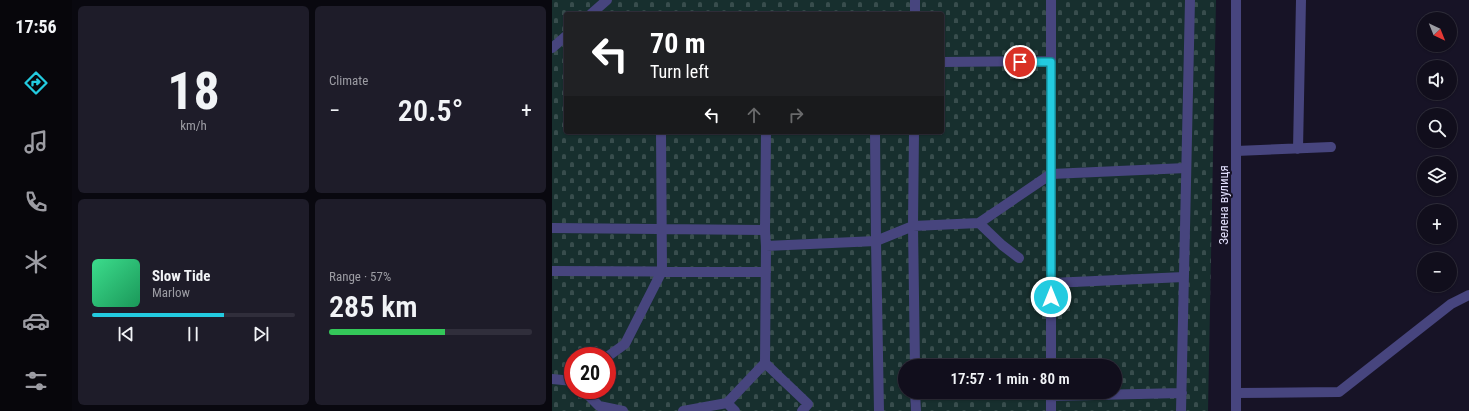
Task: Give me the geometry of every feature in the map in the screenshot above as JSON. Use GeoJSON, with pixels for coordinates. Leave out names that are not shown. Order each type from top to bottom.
{"type":"FeatureCollection","features":[{"type":"Feature","properties":{"kind":"street"},"geometry":{"type":"LineString","coordinates":[[593,12],[607,0]]}},
{"type":"Feature","properties":{"kind":"street"},"geometry":{"type":"LineString","coordinates":[[915,0],[915,12]]}},
{"type":"Feature","properties":{"kind":"street"},"geometry":{"type":"LineString","coordinates":[[1051,0],[1051,359]]}},
{"type":"Feature","properties":{"kind":"street"},"geometry":{"type":"LineString","coordinates":[[1181,411],[1190,0]]}},
{"type":"Feature","properties":{"kind":"street","name":"Зелена вулиця"},"geometry":{"type":"LineString","coordinates":[[1236,0],[1236,411]]}},
{"type":"Feature","properties":{"kind":"street"},"geometry":{"type":"LineString","coordinates":[[1298,149],[1301,0]]}},
{"type":"Feature","properties":{"kind":"street"},"geometry":{"type":"LineString","coordinates":[[552,48],[564,38]]}},
{"type":"Feature","properties":{"kind":"street"},"geometry":{"type":"LineString","coordinates":[[944,62],[1051,62]]}},
{"type":"Feature","properties":{"kind":"street"},"geometry":{"type":"LineString","coordinates":[[616,350],[625,344],[662,271],[662,134]]}},
{"type":"Feature","properties":{"kind":"street"},"geometry":{"type":"LineString","coordinates":[[683,411],[727,403],[765,363],[766,134]]}},
{"type":"Feature","properties":{"kind":"street"},"geometry":{"type":"LineString","coordinates":[[875,134],[879,411]]}},
{"type":"Feature","properties":{"kind":"street"},"geometry":{"type":"LineString","coordinates":[[914,134],[913,226],[915,359]]}},
{"type":"Feature","properties":{"kind":"street"},"geometry":{"type":"LineString","coordinates":[[1236,151],[1331,147]]}},
{"type":"Feature","properties":{"kind":"street"},"geometry":{"type":"LineString","coordinates":[[766,246],[876,240],[913,226],[979,223],[1051,174],[1186,168]]}},
{"type":"Feature","properties":{"kind":"street"},"geometry":{"type":"LineString","coordinates":[[979,223],[1002,245],[1020,258]]}},
{"type":"Feature","properties":{"kind":"street"},"geometry":{"type":"LineString","coordinates":[[552,228],[765,230]]}},
{"type":"Feature","properties":{"kind":"street"},"geometry":{"type":"LineString","coordinates":[[552,271],[766,272]]}},
{"type":"Feature","properties":{"kind":"street"},"geometry":{"type":"LineString","coordinates":[[1051,283],[1184,277]]}},
{"type":"Feature","properties":{"kind":"street"},"geometry":{"type":"LineString","coordinates":[[1236,393],[1339,392],[1450,304],[1469,295]]}},
{"type":"Feature","properties":{"kind":"street"},"geometry":{"type":"LineString","coordinates":[[765,363],[808,404],[802,411]]}},
{"type":"Feature","properties":{"kind":"street"},"geometry":{"type":"LineString","coordinates":[[552,379],[564,380]]}},
{"type":"Feature","properties":{"kind":"street"},"geometry":{"type":"LineString","coordinates":[[1122,393],[1182,393]]}},
{"type":"Feature","properties":{"kind":"street"},"geometry":{"type":"LineString","coordinates":[[592,399],[599,406],[623,411]]}},
{"type":"Feature","properties":{"kind":"street"},"geometry":{"type":"LineString","coordinates":[[915,399],[916,411]]}},
{"type":"Feature","properties":{"kind":"street"},"geometry":{"type":"LineString","coordinates":[[1051,399],[1051,411]]}},
{"type":"Feature","properties":{"kind":"street"},"geometry":{"type":"LineString","coordinates":[[727,403],[735,411]]}},
{"type":"Feature","properties":{"kind":"green space"},"geometry":{"type":"Polygon","coordinates":[[[552,0],[1216,0],[1208,411],[552,411],[552,0]]]}},
{"type":"Feature","properties":{"kind":"route"},"geometry":{"type":"LineString","coordinates":[[1020,62],[1051,62],[1051,297]]}}]}
